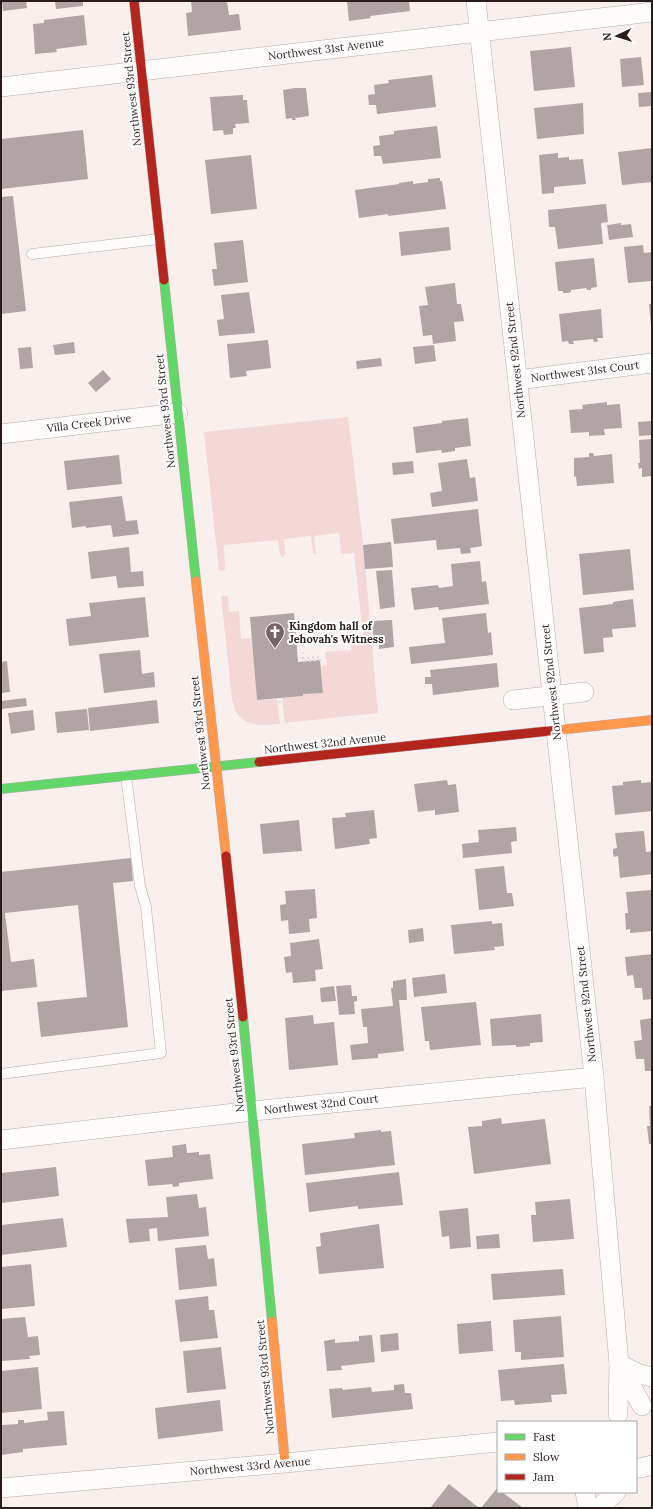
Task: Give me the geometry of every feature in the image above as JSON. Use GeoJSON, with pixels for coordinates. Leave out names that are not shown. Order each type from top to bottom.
{"type":"FeatureCollection","features":[{"type":"Feature","properties":{"kind":"street","name":"Northwest 93rd Street"},"geometry":{"type":"LineString","coordinates":[[134,1],[253,1111],[285,1463]]}},
{"type":"Feature","properties":{"kind":"street","name":"Northwest 92nd Street"},"geometry":{"type":"LineString","coordinates":[[476,1],[594,1077],[619,1364],[613,1420]]}},
{"type":"Feature","properties":{"kind":"street","name":"Northwest 31st Avenue"},"geometry":{"type":"LineString","coordinates":[[1,87],[652,12]]}},
{"type":"Feature","properties":{"kind":"street","name":"Northwest 31st Court"},"geometry":{"type":"LineString","coordinates":[[518,380],[652,363]]}},
{"type":"Feature","properties":{"kind":"street","name":"Villa Creek Drive"},"geometry":{"type":"LineString","coordinates":[[1,434],[178,413]]}},
{"type":"Feature","properties":{"kind":"street"},"geometry":{"type":"LineString","coordinates":[[513,700],[584,692]]}},
{"type":"Feature","properties":{"kind":"street","name":"Northwest 32nd Avenue"},"geometry":{"type":"LineString","coordinates":[[1,789],[652,720]]}},
{"type":"Feature","properties":{"kind":"street","name":"Northwest 32nd Court"},"geometry":{"type":"LineString","coordinates":[[1,1140],[253,1111],[594,1077]]}},
{"type":"Feature","properties":{"kind":"street","name":"Northwest 92nd Street"},"geometry":{"type":"LineString","coordinates":[[619,1364],[649,1407]]}},
{"type":"Feature","properties":{"kind":"street"},"geometry":{"type":"LineString","coordinates":[[619,1364],[640,1374],[652,1377]]}},
{"type":"Feature","properties":{"kind":"street"},"geometry":{"type":"LineString","coordinates":[[613,1420],[627,1409],[649,1407]]}},
{"type":"Feature","properties":{"kind":"street","name":"Northwest 33rd Avenue"},"geometry":{"type":"LineString","coordinates":[[1,1488],[285,1463],[497,1442]]}},
{"type":"Feature","properties":{"kind":"street"},"geometry":{"type":"LineString","coordinates":[[585,1493],[587,1508]]}},
{"type":"Feature","properties":{"kind":"street"},"geometry":{"type":"LineString","coordinates":[[587,1508],[594,1493]]}},
{"type":"Feature","properties":{"kind":"street"},"geometry":{"type":"LineString","coordinates":[[599,1508],[615,1493]]}},
{"type":"Feature","properties":{"kind":"lane"},"geometry":{"type":"LineString","coordinates":[[32,254],[159,239]]}},
{"type":"Feature","properties":{"kind":"lane"},"geometry":{"type":"LineString","coordinates":[[1,1074],[161,1053],[146,907],[140,886],[126,776]]}},
{"type":"Feature","properties":{"kind":"path"},"geometry":{"type":"LineString","coordinates":[[303,652],[303,658],[303,661],[320,660],[320,657],[303,658]]}},
{"type":"Feature","properties":{"kind":"shaded area"},"geometry":{"type":"Polygon","coordinates":[[[348,417],[364,552],[378,713],[285,723],[282,698],[303,696],[303,694],[323,693],[321,666],[327,665],[325,652],[351,650],[351,639],[363,635],[354,553],[341,554],[339,533],[314,536],[316,554],[313,553],[311,536],[284,539],[285,554],[283,558],[280,555],[278,540],[224,545],[225,570],[219,571],[204,432],[348,417]]]}},
{"type":"Feature","properties":{"kind":"shaded area"},"geometry":{"type":"Polygon","coordinates":[[[221,596],[228,596],[229,612],[239,611],[241,639],[252,638],[257,700],[277,699],[280,724],[262,725],[250,723],[245,721],[236,712],[232,700],[221,596]]]}},
{"type":"Feature","properties":{"kind":"building"},"geometry":{"type":"Polygon","coordinates":[[[2,1],[26,1],[27,8],[3,11],[2,1]]]}},
{"type":"Feature","properties":{"kind":"building"},"geometry":{"type":"Polygon","coordinates":[[[55,1],[83,1],[83,6],[56,9],[55,1]]]}},
{"type":"Feature","properties":{"kind":"building"},"geometry":{"type":"Polygon","coordinates":[[[191,1],[227,1],[229,15],[239,14],[241,30],[188,36],[186,13],[192,12],[191,1]]]}},
{"type":"Feature","properties":{"kind":"building"},"geometry":{"type":"Polygon","coordinates":[[[347,1],[409,1],[410,11],[370,16],[371,18],[349,21],[347,1]]]}},
{"type":"Feature","properties":{"kind":"building"},"geometry":{"type":"Polygon","coordinates":[[[84,15],[87,45],[56,49],[57,52],[35,54],[33,24],[44,23],[44,20],[84,15]]]}},
{"type":"Feature","properties":{"kind":"building"},"geometry":{"type":"Polygon","coordinates":[[[571,47],[575,87],[534,91],[530,51],[571,47]]]}},
{"type":"Feature","properties":{"kind":"building"},"geometry":{"type":"Polygon","coordinates":[[[641,57],[644,85],[622,87],[620,59],[641,57]]]}},
{"type":"Feature","properties":{"kind":"building"},"geometry":{"type":"Polygon","coordinates":[[[432,75],[436,107],[377,114],[376,105],[369,105],[368,95],[375,94],[374,85],[389,83],[388,80],[432,75]]]}},
{"type":"Feature","properties":{"kind":"building"},"geometry":{"type":"Polygon","coordinates":[[[306,88],[309,116],[295,118],[296,120],[292,120],[292,118],[286,119],[283,90],[306,88]]]}},
{"type":"Feature","properties":{"kind":"building"},"geometry":{"type":"Polygon","coordinates":[[[651,92],[652,106],[639,107],[638,93],[651,92]]]}},
{"type":"Feature","properties":{"kind":"building"},"geometry":{"type":"Polygon","coordinates":[[[243,95],[243,100],[247,100],[249,123],[235,124],[236,128],[233,128],[233,134],[224,135],[223,130],[213,131],[210,97],[243,95]]]}},
{"type":"Feature","properties":{"kind":"building"},"geometry":{"type":"Polygon","coordinates":[[[583,103],[584,134],[537,139],[534,108],[583,103]]]}},
{"type":"Feature","properties":{"kind":"building"},"geometry":{"type":"Polygon","coordinates":[[[437,126],[441,158],[383,164],[381,156],[374,156],[373,146],[380,145],[379,136],[394,134],[394,131],[437,126]]]}},
{"type":"Feature","properties":{"kind":"building"},"geometry":{"type":"Polygon","coordinates":[[[83,130],[88,179],[1,189],[1,139],[83,130]]]}},
{"type":"Feature","properties":{"kind":"building"},"geometry":{"type":"Polygon","coordinates":[[[652,148],[652,182],[622,185],[618,152],[652,148]]]}},
{"type":"Feature","properties":{"kind":"building"},"geometry":{"type":"Polygon","coordinates":[[[558,153],[558,158],[569,157],[569,160],[583,159],[586,184],[554,187],[554,193],[542,194],[539,155],[558,153]]]}},
{"type":"Feature","properties":{"kind":"building"},"geometry":{"type":"Polygon","coordinates":[[[251,155],[257,209],[211,214],[205,160],[251,155]]]}},
{"type":"Feature","properties":{"kind":"building"},"geometry":{"type":"Polygon","coordinates":[[[440,178],[440,181],[442,181],[446,209],[359,218],[355,190],[413,181],[413,184],[428,182],[428,179],[440,178]]]}},
{"type":"Feature","properties":{"kind":"building"},"geometry":{"type":"Polygon","coordinates":[[[13,196],[26,311],[1,314],[1,197],[13,196]]]}},
{"type":"Feature","properties":{"kind":"building"},"geometry":{"type":"Polygon","coordinates":[[[606,204],[608,222],[601,223],[603,244],[558,249],[555,227],[549,227],[548,210],[606,204]]]}},
{"type":"Feature","properties":{"kind":"building"},"geometry":{"type":"Polygon","coordinates":[[[621,223],[621,225],[631,224],[633,237],[609,240],[607,225],[621,223]]]}},
{"type":"Feature","properties":{"kind":"building"},"geometry":{"type":"Polygon","coordinates":[[[449,227],[451,250],[401,256],[399,232],[449,227]]]}},
{"type":"Feature","properties":{"kind":"building"},"geometry":{"type":"Polygon","coordinates":[[[243,240],[248,282],[214,286],[212,269],[217,269],[214,243],[243,240]]]}},
{"type":"Feature","properties":{"kind":"building"},"geometry":{"type":"Polygon","coordinates":[[[643,245],[644,253],[652,252],[652,281],[628,283],[624,247],[643,245]]]}},
{"type":"Feature","properties":{"kind":"building"},"geometry":{"type":"Polygon","coordinates":[[[594,258],[597,287],[591,288],[591,290],[587,290],[586,288],[571,290],[571,292],[567,293],[558,291],[555,262],[594,258]]]}},
{"type":"Feature","properties":{"kind":"building"},"geometry":{"type":"Polygon","coordinates":[[[455,283],[457,304],[461,304],[464,321],[454,322],[456,341],[433,344],[432,335],[423,336],[419,306],[428,305],[425,287],[455,283]]]}},
{"type":"Feature","properties":{"kind":"building"},"geometry":{"type":"Polygon","coordinates":[[[249,292],[255,333],[219,336],[217,320],[224,319],[221,295],[249,292]]]}},
{"type":"Feature","properties":{"kind":"building"},"geometry":{"type":"Polygon","coordinates":[[[649,304],[652,304],[652,325],[651,325],[649,304]]]}},
{"type":"Feature","properties":{"kind":"building"},"geometry":{"type":"Polygon","coordinates":[[[601,309],[603,338],[597,338],[598,341],[596,342],[594,342],[593,339],[573,341],[574,344],[569,344],[568,341],[562,342],[559,314],[601,309]]]}},
{"type":"Feature","properties":{"kind":"building"},"geometry":{"type":"Polygon","coordinates":[[[268,340],[271,368],[246,371],[247,376],[230,378],[227,344],[268,340]]]}},
{"type":"Feature","properties":{"kind":"building"},"geometry":{"type":"Polygon","coordinates":[[[74,342],[75,353],[55,355],[53,345],[74,342]]]}},
{"type":"Feature","properties":{"kind":"building"},"geometry":{"type":"Polygon","coordinates":[[[434,345],[436,361],[415,364],[413,347],[434,345]]]}},
{"type":"Feature","properties":{"kind":"building"},"geometry":{"type":"Polygon","coordinates":[[[31,347],[33,368],[20,369],[18,348],[31,347]]]}},
{"type":"Feature","properties":{"kind":"building"},"geometry":{"type":"Polygon","coordinates":[[[381,358],[382,366],[357,369],[356,361],[381,358]]]}},
{"type":"Feature","properties":{"kind":"building"},"geometry":{"type":"Polygon","coordinates":[[[103,370],[111,379],[96,392],[88,383],[103,370]]]}},
{"type":"Feature","properties":{"kind":"building"},"geometry":{"type":"Polygon","coordinates":[[[607,402],[607,405],[620,404],[622,428],[604,429],[605,435],[589,436],[589,432],[571,433],[569,410],[583,409],[582,405],[607,402]]]}},
{"type":"Feature","properties":{"kind":"building"},"geometry":{"type":"Polygon","coordinates":[[[468,418],[471,446],[455,448],[455,451],[442,453],[441,450],[416,453],[413,427],[442,423],[442,421],[468,418]]]}},
{"type":"Feature","properties":{"kind":"building"},"geometry":{"type":"Polygon","coordinates":[[[652,421],[652,435],[639,436],[638,422],[652,421]]]}},
{"type":"Feature","properties":{"kind":"building"},"geometry":{"type":"Polygon","coordinates":[[[652,439],[652,476],[642,477],[642,468],[639,469],[638,463],[640,463],[639,440],[652,439]]]}},
{"type":"Feature","properties":{"kind":"building"},"geometry":{"type":"Polygon","coordinates":[[[589,453],[593,453],[594,456],[612,454],[614,483],[577,486],[576,476],[574,477],[574,458],[589,457],[589,453]]]}},
{"type":"Feature","properties":{"kind":"building"},"geometry":{"type":"Polygon","coordinates":[[[119,455],[122,484],[67,490],[64,461],[119,455]]]}},
{"type":"Feature","properties":{"kind":"building"},"geometry":{"type":"Polygon","coordinates":[[[467,459],[470,478],[475,477],[478,501],[432,507],[430,493],[442,491],[438,463],[467,459]]]}},
{"type":"Feature","properties":{"kind":"building"},"geometry":{"type":"Polygon","coordinates":[[[413,461],[414,473],[393,475],[392,463],[413,461]]]}},
{"type":"Feature","properties":{"kind":"building"},"geometry":{"type":"Polygon","coordinates":[[[122,496],[126,521],[137,520],[139,534],[113,537],[111,525],[72,528],[69,502],[122,496]]]}},
{"type":"Feature","properties":{"kind":"building"},"geometry":{"type":"Polygon","coordinates":[[[478,509],[482,546],[470,548],[471,553],[461,554],[460,548],[437,550],[436,540],[394,544],[391,519],[478,509]]]}},
{"type":"Feature","properties":{"kind":"building"},"geometry":{"type":"Polygon","coordinates":[[[391,542],[393,567],[365,569],[363,545],[391,542]]]}},
{"type":"Feature","properties":{"kind":"building"},"geometry":{"type":"Polygon","coordinates":[[[129,547],[131,572],[143,571],[144,586],[118,588],[116,576],[91,579],[88,552],[129,547]]]}},
{"type":"Feature","properties":{"kind":"building"},"geometry":{"type":"Polygon","coordinates":[[[630,549],[634,590],[583,595],[579,554],[630,549]]]}},
{"type":"Feature","properties":{"kind":"building"},"geometry":{"type":"Polygon","coordinates":[[[480,561],[482,582],[486,581],[489,604],[439,610],[438,607],[414,610],[411,588],[438,585],[439,588],[453,586],[451,564],[480,561]]]}},
{"type":"Feature","properties":{"kind":"building"},"geometry":{"type":"Polygon","coordinates":[[[392,570],[395,607],[380,609],[376,571],[392,570]]]}},
{"type":"Feature","properties":{"kind":"building"},"geometry":{"type":"Polygon","coordinates":[[[145,597],[149,637],[69,646],[66,619],[91,616],[89,603],[145,597]]]}},
{"type":"Feature","properties":{"kind":"building"},"geometry":{"type":"Polygon","coordinates":[[[633,599],[636,627],[612,629],[613,637],[603,638],[604,652],[584,654],[579,608],[613,604],[613,602],[633,599]]]}},
{"type":"Feature","properties":{"kind":"building","name":"Kingdom hall of Jehovah's Witness"},"geometry":{"type":"Polygon","coordinates":[[[294,613],[298,662],[320,660],[323,693],[257,700],[250,617],[294,613]]]}},
{"type":"Feature","properties":{"kind":"building"},"geometry":{"type":"Polygon","coordinates":[[[486,613],[488,633],[491,632],[493,655],[411,664],[409,647],[445,643],[442,618],[486,613]]]}},
{"type":"Feature","properties":{"kind":"building"},"geometry":{"type":"Polygon","coordinates":[[[392,620],[394,647],[379,649],[379,644],[374,644],[372,621],[392,620]]]}},
{"type":"Feature","properties":{"kind":"building"},"geometry":{"type":"Polygon","coordinates":[[[140,650],[142,674],[154,672],[155,687],[104,693],[99,654],[140,650]]]}},
{"type":"Feature","properties":{"kind":"building"},"geometry":{"type":"Polygon","coordinates":[[[7,661],[10,692],[1,693],[1,662],[7,661]]]}},
{"type":"Feature","properties":{"kind":"building"},"geometry":{"type":"Polygon","coordinates":[[[497,663],[499,687],[433,695],[432,684],[425,684],[425,677],[431,677],[430,670],[497,663]]]}},
{"type":"Feature","properties":{"kind":"building"},"geometry":{"type":"Polygon","coordinates":[[[26,698],[27,706],[1,709],[1,701],[26,698]]]}},
{"type":"Feature","properties":{"kind":"building"},"geometry":{"type":"Polygon","coordinates":[[[157,700],[159,723],[90,731],[88,708],[157,700]]]}},
{"type":"Feature","properties":{"kind":"building"},"geometry":{"type":"Polygon","coordinates":[[[87,709],[89,730],[57,733],[55,712],[87,709]]]}},
{"type":"Feature","properties":{"kind":"building"},"geometry":{"type":"Polygon","coordinates":[[[33,710],[35,730],[11,734],[8,713],[33,710]]]}},
{"type":"Feature","properties":{"kind":"building"},"geometry":{"type":"Polygon","coordinates":[[[447,780],[448,785],[456,784],[459,812],[435,815],[435,810],[418,812],[414,784],[447,780]]]}},
{"type":"Feature","properties":{"kind":"building"},"geometry":{"type":"Polygon","coordinates":[[[641,780],[641,783],[652,782],[652,811],[615,815],[612,786],[623,785],[623,782],[641,780]]]}},
{"type":"Feature","properties":{"kind":"building"},"geometry":{"type":"Polygon","coordinates":[[[374,810],[377,838],[369,839],[370,844],[335,849],[332,818],[346,817],[345,813],[374,810]]]}},
{"type":"Feature","properties":{"kind":"building"},"geometry":{"type":"Polygon","coordinates":[[[299,820],[302,851],[263,854],[260,824],[299,820]]]}},
{"type":"Feature","properties":{"kind":"building"},"geometry":{"type":"Polygon","coordinates":[[[516,827],[517,841],[511,842],[512,853],[463,858],[462,844],[479,842],[478,830],[516,827]]]}},
{"type":"Feature","properties":{"kind":"building"},"geometry":{"type":"Polygon","coordinates":[[[644,831],[646,852],[652,851],[652,874],[620,878],[618,856],[614,857],[613,853],[613,849],[617,848],[615,833],[644,831]]]}},
{"type":"Feature","properties":{"kind":"building"},"geometry":{"type":"Polygon","coordinates":[[[131,858],[133,881],[113,883],[128,1027],[41,1037],[37,1002],[87,997],[78,905],[5,913],[11,962],[34,959],[37,987],[1,991],[1,872],[131,858]]]}},
{"type":"Feature","properties":{"kind":"building"},"geometry":{"type":"Polygon","coordinates":[[[504,866],[507,893],[512,893],[514,906],[479,910],[475,869],[504,866]]]}},
{"type":"Feature","properties":{"kind":"building"},"geometry":{"type":"Polygon","coordinates":[[[315,889],[317,918],[309,919],[310,932],[289,934],[288,920],[281,921],[280,905],[286,904],[285,891],[315,889]]]}},
{"type":"Feature","properties":{"kind":"building"},"geometry":{"type":"Polygon","coordinates":[[[652,890],[652,931],[630,933],[630,929],[626,930],[625,913],[628,913],[626,892],[652,890]]]}},
{"type":"Feature","properties":{"kind":"building"},"geometry":{"type":"Polygon","coordinates":[[[492,921],[492,924],[502,923],[504,946],[494,947],[495,950],[454,954],[451,925],[492,921]]]}},
{"type":"Feature","properties":{"kind":"building"},"geometry":{"type":"Polygon","coordinates":[[[423,928],[424,941],[409,943],[408,930],[423,928]]]}},
{"type":"Feature","properties":{"kind":"building"},"geometry":{"type":"Polygon","coordinates":[[[319,939],[323,969],[315,970],[316,981],[293,983],[292,972],[286,973],[284,957],[291,956],[290,943],[319,939]]]}},
{"type":"Feature","properties":{"kind":"building"},"geometry":{"type":"Polygon","coordinates":[[[652,954],[652,999],[643,1000],[642,988],[635,988],[633,975],[627,976],[625,957],[652,954]]]}},
{"type":"Feature","properties":{"kind":"building"},"geometry":{"type":"Polygon","coordinates":[[[445,974],[447,993],[414,997],[412,978],[445,974]]]}},
{"type":"Feature","properties":{"kind":"building"},"geometry":{"type":"Polygon","coordinates":[[[406,979],[407,1000],[399,1000],[404,1051],[378,1054],[378,1058],[352,1060],[350,1045],[368,1043],[367,1027],[363,1027],[361,1009],[393,1006],[391,988],[393,988],[393,981],[406,979]]]}},
{"type":"Feature","properties":{"kind":"building"},"geometry":{"type":"Polygon","coordinates":[[[351,985],[352,996],[357,996],[357,1001],[354,1002],[355,1014],[339,1015],[336,986],[351,985]]]}},
{"type":"Feature","properties":{"kind":"building"},"geometry":{"type":"Polygon","coordinates":[[[334,986],[336,1001],[321,1002],[320,988],[334,986]]]}},
{"type":"Feature","properties":{"kind":"building"},"geometry":{"type":"Polygon","coordinates":[[[476,1002],[481,1045],[430,1050],[429,1041],[425,1041],[421,1007],[476,1002]]]}},
{"type":"Feature","properties":{"kind":"building"},"geometry":{"type":"Polygon","coordinates":[[[541,1014],[543,1042],[530,1043],[530,1046],[492,1046],[490,1019],[541,1014]]]}},
{"type":"Feature","properties":{"kind":"building"},"geometry":{"type":"Polygon","coordinates":[[[313,1015],[314,1024],[334,1022],[338,1065],[289,1070],[285,1018],[313,1015]]]}},
{"type":"Feature","properties":{"kind":"building"},"geometry":{"type":"Polygon","coordinates":[[[652,1018],[652,1071],[645,1071],[644,1059],[636,1059],[634,1041],[642,1040],[640,1020],[652,1018]]]}},
{"type":"Feature","properties":{"kind":"building"},"geometry":{"type":"Polygon","coordinates":[[[649,1106],[652,1106],[652,1144],[649,1144],[647,1126],[650,1126],[649,1106]]]}},
{"type":"Feature","properties":{"kind":"building"},"geometry":{"type":"Polygon","coordinates":[[[501,1118],[502,1124],[545,1119],[551,1164],[474,1174],[468,1127],[482,1126],[482,1121],[501,1118]]]}},
{"type":"Feature","properties":{"kind":"building"},"geometry":{"type":"Polygon","coordinates":[[[381,1130],[381,1132],[391,1131],[395,1165],[305,1175],[302,1144],[355,1138],[354,1133],[381,1130]]]}},
{"type":"Feature","properties":{"kind":"building"},"geometry":{"type":"Polygon","coordinates":[[[186,1144],[187,1153],[199,1152],[199,1155],[210,1154],[213,1179],[179,1183],[179,1186],[173,1187],[172,1184],[148,1186],[145,1160],[173,1157],[172,1146],[186,1144]]]}},
{"type":"Feature","properties":{"kind":"building"},"geometry":{"type":"Polygon","coordinates":[[[56,1167],[59,1196],[1,1203],[1,1173],[56,1167]]]}},
{"type":"Feature","properties":{"kind":"building"},"geometry":{"type":"Polygon","coordinates":[[[399,1172],[403,1205],[358,1209],[358,1206],[309,1212],[306,1183],[399,1172]]]}},
{"type":"Feature","properties":{"kind":"building"},"geometry":{"type":"Polygon","coordinates":[[[197,1194],[199,1208],[206,1207],[209,1236],[158,1241],[157,1228],[149,1229],[150,1241],[129,1243],[126,1219],[168,1217],[166,1197],[197,1194]]]}},
{"type":"Feature","properties":{"kind":"building"},"geometry":{"type":"Polygon","coordinates":[[[570,1199],[574,1239],[533,1242],[531,1215],[536,1215],[535,1202],[570,1199]]]}},
{"type":"Feature","properties":{"kind":"building"},"geometry":{"type":"Polygon","coordinates":[[[468,1208],[471,1247],[450,1249],[449,1236],[442,1237],[439,1211],[468,1208]]]}},
{"type":"Feature","properties":{"kind":"building"},"geometry":{"type":"Polygon","coordinates":[[[63,1218],[67,1247],[1,1255],[1,1225],[63,1218]]]}},
{"type":"Feature","properties":{"kind":"building"},"geometry":{"type":"Polygon","coordinates":[[[379,1224],[384,1268],[319,1274],[316,1247],[321,1246],[320,1233],[379,1224]]]}},
{"type":"Feature","properties":{"kind":"building"},"geometry":{"type":"Polygon","coordinates":[[[499,1234],[500,1248],[477,1249],[476,1236],[499,1234]]]}},
{"type":"Feature","properties":{"kind":"building"},"geometry":{"type":"Polygon","coordinates":[[[206,1245],[208,1259],[214,1258],[217,1286],[179,1290],[175,1248],[206,1245]]]}},
{"type":"Feature","properties":{"kind":"building"},"geometry":{"type":"Polygon","coordinates":[[[31,1264],[35,1306],[1,1309],[1,1267],[31,1264]]]}},
{"type":"Feature","properties":{"kind":"building"},"geometry":{"type":"Polygon","coordinates":[[[563,1269],[565,1295],[493,1300],[491,1274],[563,1269]]]}},
{"type":"Feature","properties":{"kind":"building"},"geometry":{"type":"Polygon","coordinates":[[[208,1296],[209,1310],[214,1310],[218,1338],[180,1342],[175,1300],[208,1296]]]}},
{"type":"Feature","properties":{"kind":"building"},"geometry":{"type":"Polygon","coordinates":[[[561,1316],[564,1357],[521,1360],[521,1352],[515,1352],[513,1320],[561,1316]]]}},
{"type":"Feature","properties":{"kind":"building"},"geometry":{"type":"Polygon","coordinates":[[[25,1317],[28,1337],[38,1336],[40,1355],[29,1356],[30,1359],[1,1361],[1,1319],[25,1317]]]}},
{"type":"Feature","properties":{"kind":"building"},"geometry":{"type":"Polygon","coordinates":[[[491,1321],[493,1351],[459,1354],[457,1324],[491,1321]]]}},
{"type":"Feature","properties":{"kind":"building"},"geometry":{"type":"Polygon","coordinates":[[[398,1333],[399,1350],[381,1352],[380,1335],[398,1333]]]}},
{"type":"Feature","properties":{"kind":"building"},"geometry":{"type":"Polygon","coordinates":[[[372,1335],[375,1362],[341,1366],[342,1370],[327,1371],[324,1341],[335,1339],[335,1343],[359,1341],[359,1336],[372,1335]]]}},
{"type":"Feature","properties":{"kind":"building"},"geometry":{"type":"Polygon","coordinates":[[[221,1347],[226,1389],[187,1393],[183,1351],[221,1347]]]}},
{"type":"Feature","properties":{"kind":"building"},"geometry":{"type":"Polygon","coordinates":[[[564,1364],[567,1394],[551,1395],[552,1402],[515,1405],[514,1400],[501,1401],[498,1370],[564,1364]]]}},
{"type":"Feature","properties":{"kind":"building"},"geometry":{"type":"Polygon","coordinates":[[[38,1367],[42,1409],[1,1413],[1,1371],[38,1367]]]}},
{"type":"Feature","properties":{"kind":"building"},"geometry":{"type":"Polygon","coordinates":[[[404,1384],[405,1393],[411,1393],[413,1409],[332,1418],[329,1389],[342,1388],[343,1390],[371,1387],[372,1392],[394,1390],[394,1385],[404,1384]]]}},
{"type":"Feature","properties":{"kind":"building"},"geometry":{"type":"Polygon","coordinates":[[[220,1400],[223,1431],[158,1439],[155,1408],[220,1400]]]}},
{"type":"Feature","properties":{"kind":"building"},"geometry":{"type":"Polygon","coordinates":[[[64,1411],[67,1445],[23,1449],[23,1452],[1,1455],[1,1425],[18,1424],[18,1420],[24,1420],[24,1423],[48,1420],[47,1412],[64,1411]]]}},
{"type":"Feature","properties":{"kind":"building"},"geometry":{"type":"Polygon","coordinates":[[[449,1484],[479,1508],[432,1508],[431,1507],[449,1484]]]}},
{"type":"Feature","properties":{"kind":"building"},"geometry":{"type":"Polygon","coordinates":[[[497,1488],[497,1493],[503,1493],[523,1508],[481,1508],[497,1488]]]}},
{"type":"Feature","properties":{"kind":"traffic: fast"},"geometry":{"type":"LineString","coordinates":[[164,280],[196,581]]}},
{"type":"Feature","properties":{"kind":"traffic: fast"},"geometry":{"type":"LineString","coordinates":[[1,789],[259,762]]}},
{"type":"Feature","properties":{"kind":"traffic: fast"},"geometry":{"type":"LineString","coordinates":[[243,1017],[272,1321]]}},
{"type":"Feature","properties":{"kind":"traffic: slow"},"geometry":{"type":"LineString","coordinates":[[196,581],[226,856]]}},
{"type":"Feature","properties":{"kind":"traffic: slow"},"geometry":{"type":"LineString","coordinates":[[558,730],[652,720]]}},
{"type":"Feature","properties":{"kind":"traffic: slow"},"geometry":{"type":"LineString","coordinates":[[272,1321],[285,1463]]}},
{"type":"Feature","properties":{"kind":"traffic: jam"},"geometry":{"type":"LineString","coordinates":[[134,1],[164,280]]}},
{"type":"Feature","properties":{"kind":"traffic: jam"},"geometry":{"type":"LineString","coordinates":[[259,762],[558,730]]}},
{"type":"Feature","properties":{"kind":"traffic: jam"},"geometry":{"type":"LineString","coordinates":[[226,856],[243,1017]]}},
{"type":"Feature","properties":{"kind":"place","name":"Kingdom hall of Jehovah's Witness"},"geometry":{"type":"Point","coordinates":[275,649]}}]}
